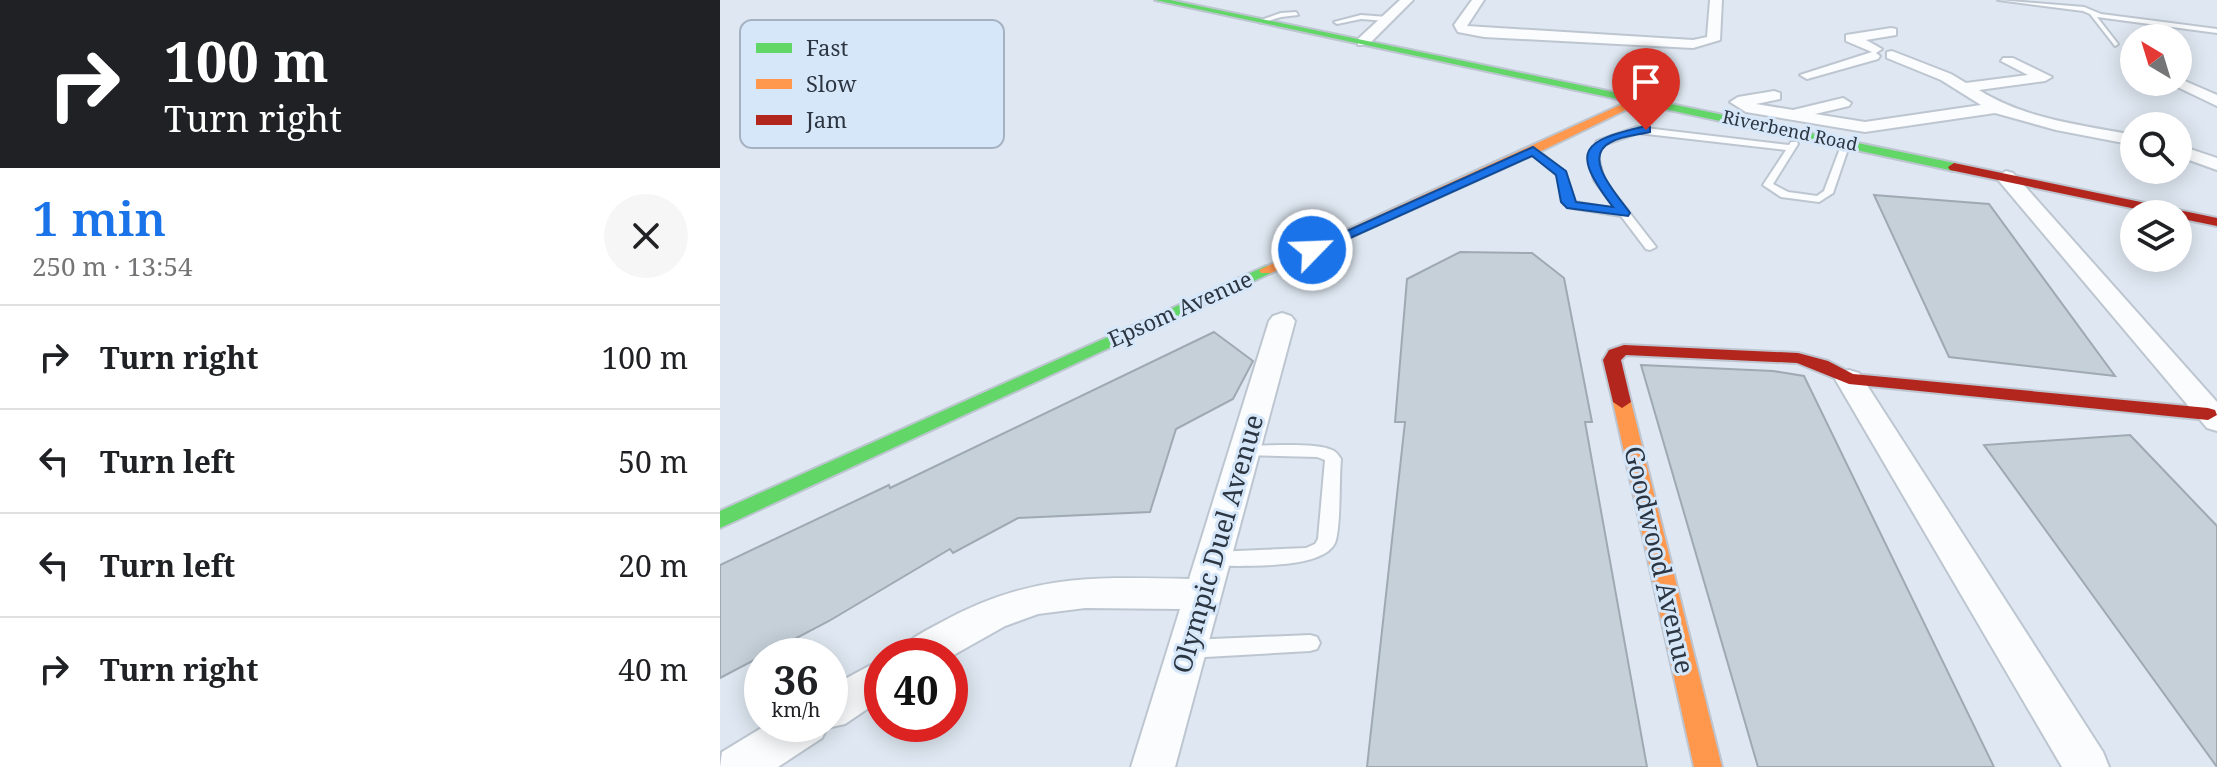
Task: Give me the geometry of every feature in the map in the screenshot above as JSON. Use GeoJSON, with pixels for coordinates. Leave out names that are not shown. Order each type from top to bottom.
{"type":"FeatureCollection","features":[{"type":"Feature","properties":{"kind":"street","name":"Riverbend Road"},"geometry":{"type":"LineString","coordinates":[[1159,0],[1640,99],[1796,141],[1846,143],[2217,222]]}},
{"type":"Feature","properties":{"kind":"street"},"geometry":{"type":"LineString","coordinates":[[1363,42],[1407,0]]}},
{"type":"Feature","properties":{"kind":"street"},"geometry":{"type":"LineString","coordinates":[[1478,0],[1460,25],[1462,29],[1484,33],[1693,44],[1713,40],[1716,0]]}},
{"type":"Feature","properties":{"kind":"street"},"geometry":{"type":"LineString","coordinates":[[1874,52],[1851,38],[1891,32]]}},
{"type":"Feature","properties":{"kind":"street"},"geometry":{"type":"LineString","coordinates":[[1807,75],[1874,52],[1886,51],[1919,64],[1996,108],[2056,125],[2120,137]]}},
{"type":"Feature","properties":{"kind":"street"},"geometry":{"type":"LineString","coordinates":[[1963,88],[2045,77],[2008,61]]}},
{"type":"Feature","properties":{"kind":"street"},"geometry":{"type":"LineString","coordinates":[[2192,90],[2217,101]]}},
{"type":"Feature","properties":{"kind":"street"},"geometry":{"type":"LineString","coordinates":[[1774,96],[1738,102],[1746,107],[1846,126],[1881,127],[1996,108]]}},
{"type":"Feature","properties":{"kind":"street","name":"Epsom Avenue"},"geometry":{"type":"LineString","coordinates":[[720,520],[1139,327],[1533,151],[1640,99]]}},
{"type":"Feature","properties":{"kind":"street"},"geometry":{"type":"LineString","coordinates":[[1788,115],[1843,103]]}},
{"type":"Feature","properties":{"kind":"street"},"geometry":{"type":"LineString","coordinates":[[2192,155],[2214,162]]}},
{"type":"Feature","properties":{"kind":"street"},"geometry":{"type":"LineString","coordinates":[[2006,177],[2214,416]]}},
{"type":"Feature","properties":{"kind":"street","name":"Olympic Duel Avenue"},"geometry":{"type":"LineString","coordinates":[[1153,767],[1282,321]]}},
{"type":"Feature","properties":{"kind":"street","name":"Goodwood Avenue"},"geometry":{"type":"LineString","coordinates":[[1708,767],[1612,360],[1615,354],[1624,350],[1744,353],[1798,358],[1822,365],[1849,379]]}},
{"type":"Feature","properties":{"kind":"street"},"geometry":{"type":"LineString","coordinates":[[1849,379],[2214,416]]}},
{"type":"Feature","properties":{"kind":"street"},"geometry":{"type":"LineString","coordinates":[[1849,379],[2087,767]]}},
{"type":"Feature","properties":{"kind":"street"},"geometry":{"type":"LineString","coordinates":[[951,638],[1005,609],[1026,602],[1100,593],[1204,595]]}},
{"type":"Feature","properties":{"kind":"street"},"geometry":{"type":"LineString","coordinates":[[738,767],[778,742]]}},
{"type":"Feature","properties":{"kind":"lane"},"geometry":{"type":"LineString","coordinates":[[2000,0],[2010,7]]}},
{"type":"Feature","properties":{"kind":"lane"},"geometry":{"type":"LineString","coordinates":[[2000,0],[2084,9],[2098,15],[2213,31],[2217,39]]}},
{"type":"Feature","properties":{"kind":"lane"},"geometry":{"type":"LineString","coordinates":[[1261,21],[1296,14]]}},
{"type":"Feature","properties":{"kind":"lane"},"geometry":{"type":"LineString","coordinates":[[2098,15],[2091,17],[2115,44]]}},
{"type":"Feature","properties":{"kind":"lane"},"geometry":{"type":"LineString","coordinates":[[1337,22],[1361,17],[1387,19]]}},
{"type":"Feature","properties":{"kind":"lane"},"geometry":{"type":"LineString","coordinates":[[1650,247],[1593,169],[1596,147],[1620,134],[1646,130],[1796,141],[1768,185],[1785,195],[1819,199],[1828,193],[1846,143]]}},
{"type":"Feature","properties":{"kind":"lane"},"geometry":{"type":"LineString","coordinates":[[1533,151],[1562,174],[1568,202],[1572,205],[1624,213]]}},
{"type":"Feature","properties":{"kind":"lane"},"geometry":{"type":"LineString","coordinates":[[1214,559],[1308,555],[1321,549],[1327,541],[1333,459],[1328,454],[1317,452],[1245,451]]}},
{"type":"Feature","properties":{"kind":"lane"},"geometry":{"type":"LineString","coordinates":[[1188,649],[1310,643]]}},
{"type":"Feature","properties":{"kind":"building"},"geometry":{"type":"Polygon","coordinates":[[[1874,195],[1989,204],[2115,376],[1949,357],[1874,195]]]}},
{"type":"Feature","properties":{"kind":"building"},"geometry":{"type":"Polygon","coordinates":[[[1460,252],[1532,253],[1564,278],[1592,422],[1585,422],[1647,767],[1367,767],[1405,422],[1395,422],[1407,279],[1460,252]]]}},
{"type":"Feature","properties":{"kind":"building"},"geometry":{"type":"Polygon","coordinates":[[[1214,332],[1253,361],[1233,399],[1176,429],[1150,512],[1018,518],[953,553],[950,549],[796,638],[744,638],[744,665],[720,678],[720,565],[889,485],[890,488],[1214,332]]]}},
{"type":"Feature","properties":{"kind":"building"},"geometry":{"type":"Polygon","coordinates":[[[1641,365],[1773,371],[1804,376],[1994,767],[1758,767],[1641,365]]]}},
{"type":"Feature","properties":{"kind":"building"},"geometry":{"type":"Polygon","coordinates":[[[2130,435],[2217,526],[2217,767],[1984,445],[2130,435]]]}},
{"type":"Feature","properties":{"kind":"traffic: fast"},"geometry":{"type":"LineString","coordinates":[[1159,0],[1954,167]]}},
{"type":"Feature","properties":{"kind":"traffic: fast"},"geometry":{"type":"LineString","coordinates":[[720,520],[1266,270]]}},
{"type":"Feature","properties":{"kind":"traffic: slow"},"geometry":{"type":"LineString","coordinates":[[1266,270],[1533,151],[1640,99]]}},
{"type":"Feature","properties":{"kind":"traffic: slow"},"geometry":{"type":"LineString","coordinates":[[1622,402],[1708,767]]}},
{"type":"Feature","properties":{"kind":"traffic: jam"},"geometry":{"type":"LineString","coordinates":[[1954,167],[2217,222]]}},
{"type":"Feature","properties":{"kind":"traffic: jam"},"geometry":{"type":"LineString","coordinates":[[1622,402],[1612,360],[1615,354],[1624,350],[1798,358],[1822,365],[1849,379],[2208,414]]}},
{"type":"Feature","properties":{"kind":"route"},"geometry":{"type":"LineString","coordinates":[[1312,250],[1533,151],[1562,174],[1568,202],[1572,205],[1600,212],[1624,213],[1593,169],[1593,156],[1596,147],[1607,139],[1646,130]]}}]}
